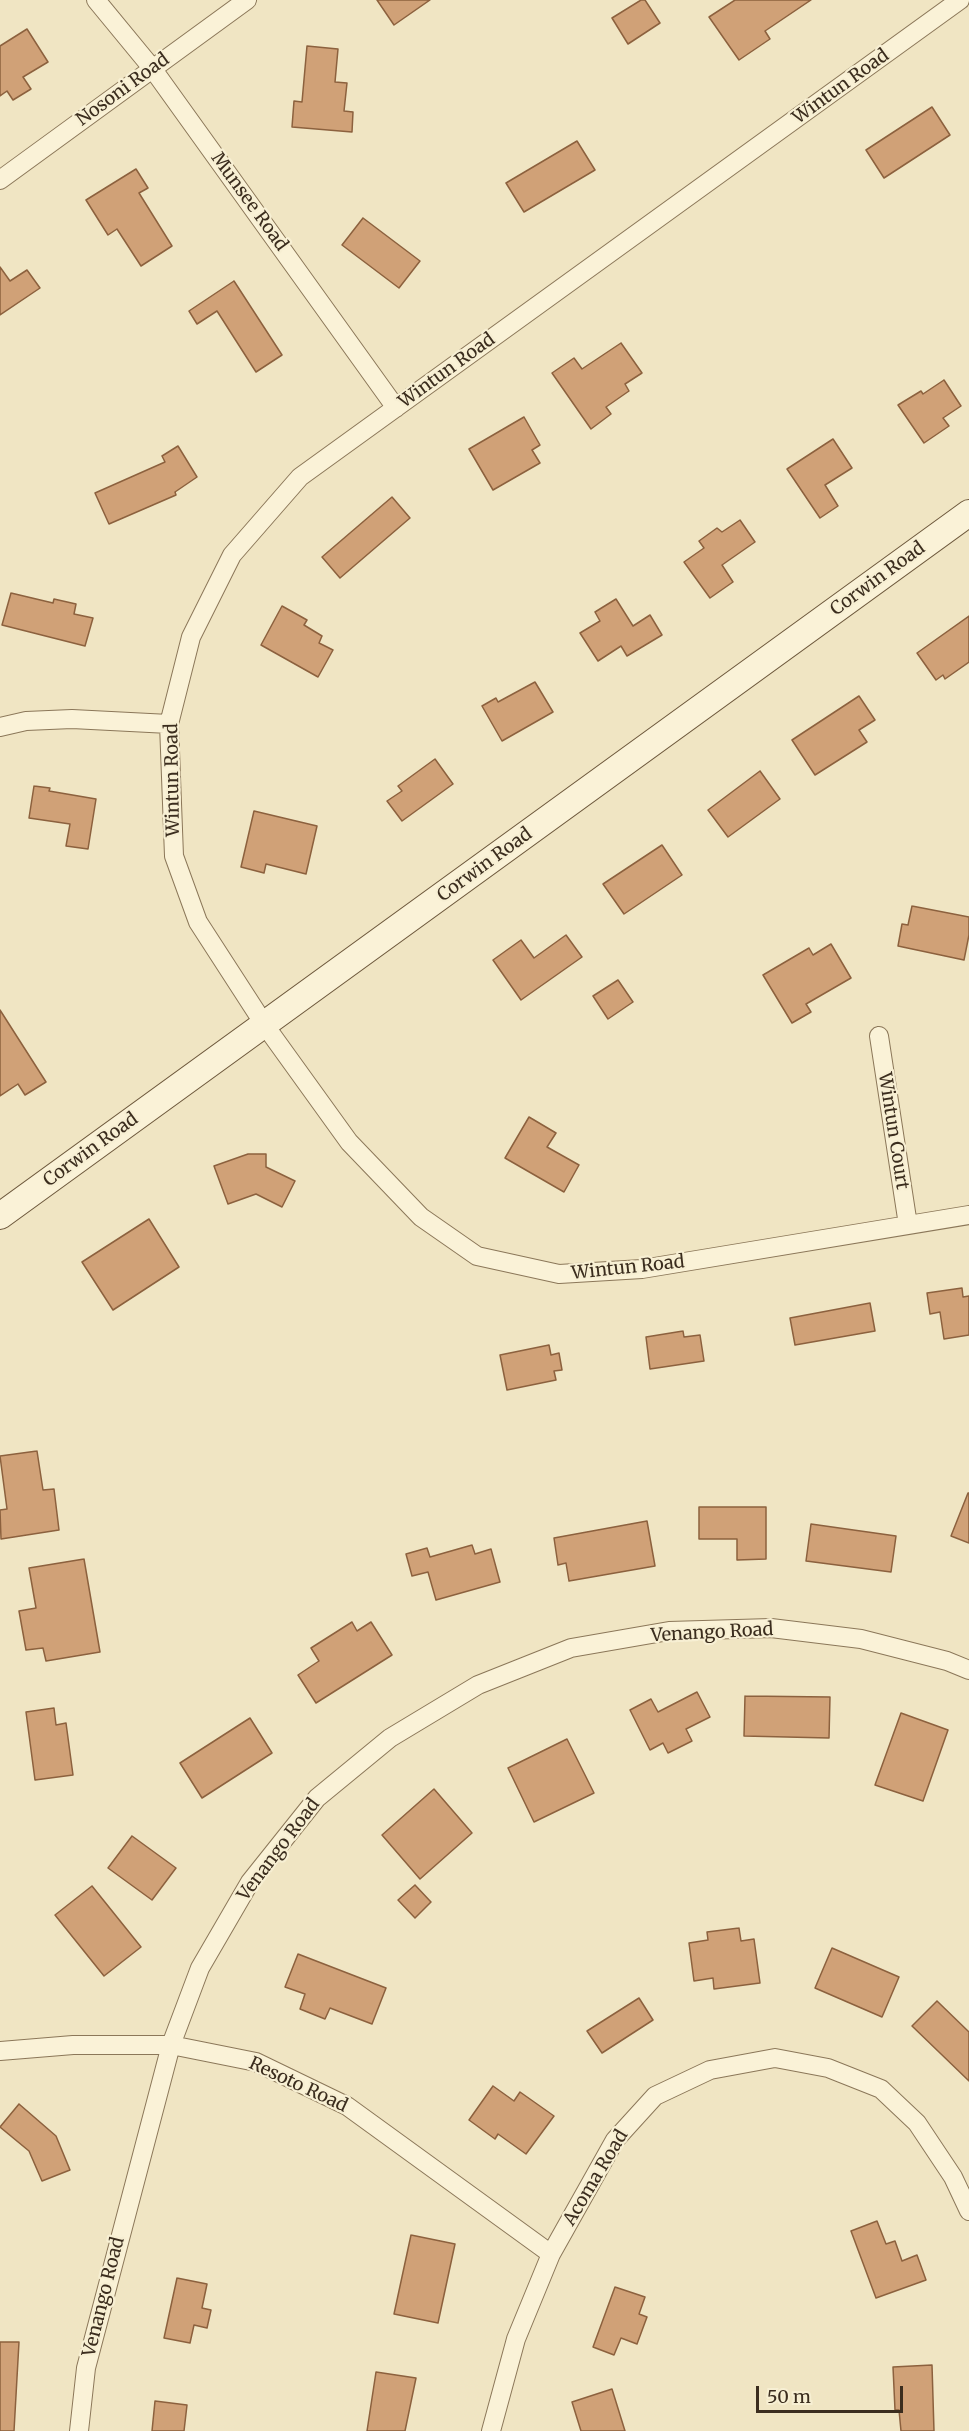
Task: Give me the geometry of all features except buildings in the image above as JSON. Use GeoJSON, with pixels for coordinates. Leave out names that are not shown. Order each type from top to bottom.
{"type":"FeatureCollection","features":[{"type":"Feature","properties":{"kind":"main road","name":"Corwin Road"},"geometry":{"type":"LineString","coordinates":[[0,1216],[969,513]]}},
{"type":"Feature","properties":{"kind":"street","name":"Munsee Road"},"geometry":{"type":"LineString","coordinates":[[96,0],[152,68],[396,408]]}},
{"type":"Feature","properties":{"kind":"street","name":"Nosoni Road"},"geometry":{"type":"LineString","coordinates":[[0,180],[247,0]]}},
{"type":"Feature","properties":{"kind":"street","name":"Wintun Road"},"geometry":{"type":"LineString","coordinates":[[960,0],[300,477],[232,555],[191,637],[169,724],[174,856],[198,922],[264,1024],[349,1142],[421,1217],[477,1256],[559,1274],[642,1269],[969,1215]]}},
{"type":"Feature","properties":{"kind":"street"},"geometry":{"type":"LineString","coordinates":[[0,727],[26,721],[72,719],[169,724]]}},
{"type":"Feature","properties":{"kind":"street","name":"Wintun Court"},"geometry":{"type":"LineString","coordinates":[[879,1036],[908,1225]]}},
{"type":"Feature","properties":{"kind":"street","name":"Venango Road"},"geometry":{"type":"LineString","coordinates":[[79,2431],[86,2368],[171,2045],[200,1968],[250,1882],[317,1798],[390,1738],[478,1685],[571,1648],[669,1631],[771,1628],[861,1639],[947,1661],[969,1670]]}},
{"type":"Feature","properties":{"kind":"street","name":"Resoto Road"},"geometry":{"type":"LineString","coordinates":[[0,2051],[73,2045],[171,2045],[256,2062],[347,2106],[551,2254]]}},
{"type":"Feature","properties":{"kind":"street","name":"Acoma Road"},"geometry":{"type":"LineString","coordinates":[[491,2431],[516,2339],[551,2254],[615,2140],[656,2096],[710,2070],[775,2058],[828,2068],[881,2089],[917,2123],[953,2177],[969,2211]]}}]}
